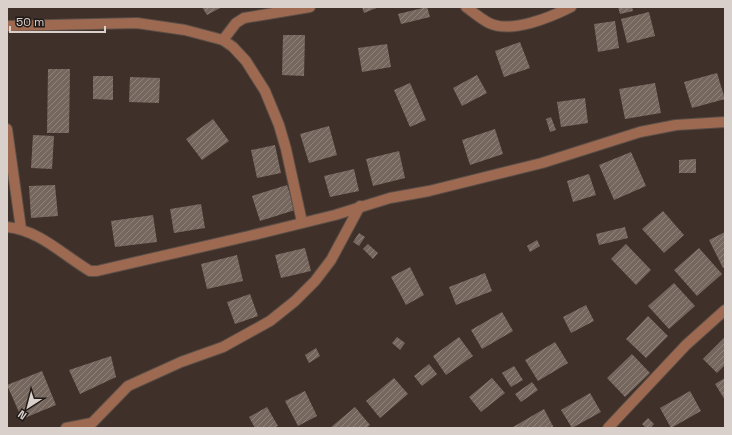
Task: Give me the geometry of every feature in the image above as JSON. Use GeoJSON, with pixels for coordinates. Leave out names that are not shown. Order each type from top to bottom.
{"type":"FeatureCollection","features":[{"type":"Feature","properties":{"kind":"street"},"geometry":{"type":"LineString","coordinates":[[223,40],[236,23],[244,18],[310,7]]}},
{"type":"Feature","properties":{"kind":"street"},"geometry":{"type":"LineString","coordinates":[[466,7],[490,24],[513,27],[554,15],[571,7]]}},
{"type":"Feature","properties":{"kind":"street"},"geometry":{"type":"LineString","coordinates":[[7,26],[137,23],[185,30],[223,40],[233,47],[246,61],[265,91],[279,125],[286,149],[302,222]]}},
{"type":"Feature","properties":{"kind":"street"},"geometry":{"type":"LineString","coordinates":[[7,227],[20,229],[51,245],[90,271],[97,271],[542,163],[640,132],[676,125],[725,122]]}},
{"type":"Feature","properties":{"kind":"street"},"geometry":{"type":"LineString","coordinates":[[7,129],[20,229]]}},
{"type":"Feature","properties":{"kind":"street"},"geometry":{"type":"LineString","coordinates":[[66,428],[92,426],[128,386],[181,362],[223,347],[251,333],[270,321],[295,301],[315,281],[330,260],[360,206]]}},
{"type":"Feature","properties":{"kind":"street"},"geometry":{"type":"LineString","coordinates":[[608,428],[686,345],[725,310]]}},
{"type":"Feature","properties":{"kind":"building"},"geometry":{"type":"Polygon","coordinates":[[[202,7],[222,7],[207,15],[202,7]]]}},
{"type":"Feature","properties":{"kind":"building"},"geometry":{"type":"Polygon","coordinates":[[[362,7],[379,7],[364,13],[362,7]]]}},
{"type":"Feature","properties":{"kind":"building"},"geometry":{"type":"Polygon","coordinates":[[[427,7],[430,17],[401,24],[398,14],[427,7]]]}},
{"type":"Feature","properties":{"kind":"building"},"geometry":{"type":"Polygon","coordinates":[[[618,7],[632,7],[633,11],[620,14],[618,7]]]}},
{"type":"Feature","properties":{"kind":"building"},"geometry":{"type":"Polygon","coordinates":[[[649,12],[655,36],[627,43],[621,19],[649,12]]]}},
{"type":"Feature","properties":{"kind":"building"},"geometry":{"type":"Polygon","coordinates":[[[615,21],[619,48],[598,52],[594,24],[615,21]]]}},
{"type":"Feature","properties":{"kind":"building"},"geometry":{"type":"Polygon","coordinates":[[[283,35],[305,35],[304,76],[282,75],[283,35]]]}},
{"type":"Feature","properties":{"kind":"building"},"geometry":{"type":"Polygon","coordinates":[[[520,42],[530,68],[504,77],[495,51],[520,42]]]}},
{"type":"Feature","properties":{"kind":"building"},"geometry":{"type":"Polygon","coordinates":[[[387,44],[391,67],[362,72],[358,48],[387,44]]]}},
{"type":"Feature","properties":{"kind":"building"},"geometry":{"type":"Polygon","coordinates":[[[48,69],[70,69],[69,133],[47,133],[48,69]]]}},
{"type":"Feature","properties":{"kind":"building"},"geometry":{"type":"Polygon","coordinates":[[[717,73],[725,99],[692,108],[684,82],[717,73]]]}},
{"type":"Feature","properties":{"kind":"building"},"geometry":{"type":"Polygon","coordinates":[[[477,75],[487,93],[462,106],[453,88],[477,75]]]}},
{"type":"Feature","properties":{"kind":"building"},"geometry":{"type":"Polygon","coordinates":[[[93,76],[113,76],[113,100],[93,99],[93,76]]]}},
{"type":"Feature","properties":{"kind":"building"},"geometry":{"type":"Polygon","coordinates":[[[130,77],[160,78],[159,103],[129,102],[130,77]]]}},
{"type":"Feature","properties":{"kind":"building"},"geometry":{"type":"Polygon","coordinates":[[[410,83],[426,120],[410,127],[394,90],[410,83]]]}},
{"type":"Feature","properties":{"kind":"building"},"geometry":{"type":"Polygon","coordinates":[[[655,83],[661,113],[625,119],[619,89],[655,83]]]}},
{"type":"Feature","properties":{"kind":"building"},"geometry":{"type":"Polygon","coordinates":[[[585,98],[588,123],[561,127],[557,102],[585,98]]]}},
{"type":"Feature","properties":{"kind":"building"},"geometry":{"type":"Polygon","coordinates":[[[551,117],[556,130],[550,132],[546,119],[551,117]]]}},
{"type":"Feature","properties":{"kind":"building"},"geometry":{"type":"Polygon","coordinates":[[[213,119],[229,141],[202,160],[186,139],[213,119]]]}},
{"type":"Feature","properties":{"kind":"building"},"geometry":{"type":"Polygon","coordinates":[[[329,126],[337,155],[309,163],[300,134],[329,126]]]}},
{"type":"Feature","properties":{"kind":"building"},"geometry":{"type":"Polygon","coordinates":[[[495,129],[503,154],[470,165],[462,140],[495,129]]]}},
{"type":"Feature","properties":{"kind":"building"},"geometry":{"type":"Polygon","coordinates":[[[33,135],[54,136],[52,169],[31,168],[33,135]]]}},
{"type":"Feature","properties":{"kind":"building"},"geometry":{"type":"Polygon","coordinates":[[[275,145],[281,173],[257,178],[251,150],[275,145]]]}},
{"type":"Feature","properties":{"kind":"building"},"geometry":{"type":"Polygon","coordinates":[[[399,151],[405,178],[373,186],[366,159],[399,151]]]}},
{"type":"Feature","properties":{"kind":"building"},"geometry":{"type":"Polygon","coordinates":[[[631,152],[646,186],[614,200],[599,165],[631,152]]]}},
{"type":"Feature","properties":{"kind":"building"},"geometry":{"type":"Polygon","coordinates":[[[696,159],[696,173],[679,173],[679,160],[696,159]]]}},
{"type":"Feature","properties":{"kind":"building"},"geometry":{"type":"Polygon","coordinates":[[[354,169],[359,191],[330,197],[324,176],[354,169]]]}},
{"type":"Feature","properties":{"kind":"building"},"geometry":{"type":"Polygon","coordinates":[[[589,174],[596,195],[573,202],[567,181],[589,174]]]}},
{"type":"Feature","properties":{"kind":"building"},"geometry":{"type":"Polygon","coordinates":[[[55,185],[58,216],[31,218],[29,186],[55,185]]]}},
{"type":"Feature","properties":{"kind":"building"},"geometry":{"type":"Polygon","coordinates":[[[287,185],[295,210],[260,221],[252,196],[287,185]]]}},
{"type":"Feature","properties":{"kind":"building"},"geometry":{"type":"Polygon","coordinates":[[[201,204],[205,228],[174,233],[170,209],[201,204]]]}},
{"type":"Feature","properties":{"kind":"building"},"geometry":{"type":"Polygon","coordinates":[[[663,211],[684,235],[664,253],[642,229],[663,211]]]}},
{"type":"Feature","properties":{"kind":"building"},"geometry":{"type":"Polygon","coordinates":[[[153,215],[157,242],[115,247],[111,221],[153,215]]]}},
{"type":"Feature","properties":{"kind":"building"},"geometry":{"type":"Polygon","coordinates":[[[625,227],[628,238],[599,245],[596,234],[625,227]]]}},
{"type":"Feature","properties":{"kind":"building"},"geometry":{"type":"Polygon","coordinates":[[[725,232],[725,267],[723,268],[709,240],[725,232]]]}},
{"type":"Feature","properties":{"kind":"building"},"geometry":{"type":"Polygon","coordinates":[[[359,233],[365,237],[359,246],[353,242],[359,233]]]}},
{"type":"Feature","properties":{"kind":"building"},"geometry":{"type":"Polygon","coordinates":[[[537,240],[540,246],[530,252],[527,246],[537,240]]]}},
{"type":"Feature","properties":{"kind":"building"},"geometry":{"type":"Polygon","coordinates":[[[368,244],[378,253],[373,259],[363,249],[368,244]]]}},
{"type":"Feature","properties":{"kind":"building"},"geometry":{"type":"Polygon","coordinates":[[[626,244],[651,270],[636,285],[611,259],[626,244]]]}},
{"type":"Feature","properties":{"kind":"building"},"geometry":{"type":"Polygon","coordinates":[[[305,248],[311,271],[281,278],[275,255],[305,248]]]}},
{"type":"Feature","properties":{"kind":"building"},"geometry":{"type":"Polygon","coordinates":[[[699,248],[722,274],[697,296],[674,270],[699,248]]]}},
{"type":"Feature","properties":{"kind":"building"},"geometry":{"type":"Polygon","coordinates":[[[237,255],[243,281],[207,289],[201,264],[237,255]]]}},
{"type":"Feature","properties":{"kind":"building"},"geometry":{"type":"Polygon","coordinates":[[[410,267],[424,295],[406,305],[391,277],[410,267]]]}},
{"type":"Feature","properties":{"kind":"building"},"geometry":{"type":"Polygon","coordinates":[[[485,273],[492,291],[456,305],[449,287],[485,273]]]}},
{"type":"Feature","properties":{"kind":"building"},"geometry":{"type":"Polygon","coordinates":[[[674,283],[695,306],[669,329],[648,306],[674,283]]]}},
{"type":"Feature","properties":{"kind":"building"},"geometry":{"type":"Polygon","coordinates":[[[250,294],[258,316],[235,324],[227,302],[250,294]]]}},
{"type":"Feature","properties":{"kind":"building"},"geometry":{"type":"Polygon","coordinates":[[[586,305],[594,321],[571,333],[563,317],[586,305]]]}},
{"type":"Feature","properties":{"kind":"building"},"geometry":{"type":"Polygon","coordinates":[[[502,312],[513,331],[482,349],[471,330],[502,312]]]}},
{"type":"Feature","properties":{"kind":"building"},"geometry":{"type":"Polygon","coordinates":[[[648,316],[668,336],[646,358],[626,339],[648,316]]]}},
{"type":"Feature","properties":{"kind":"building"},"geometry":{"type":"Polygon","coordinates":[[[397,337],[405,343],[400,350],[392,343],[397,337]]]}},
{"type":"Feature","properties":{"kind":"building"},"geometry":{"type":"Polygon","coordinates":[[[459,337],[473,356],[446,375],[433,356],[459,337]]]}},
{"type":"Feature","properties":{"kind":"building"},"geometry":{"type":"Polygon","coordinates":[[[725,337],[725,365],[717,373],[703,359],[725,337]]]}},
{"type":"Feature","properties":{"kind":"building"},"geometry":{"type":"Polygon","coordinates":[[[555,342],[568,363],[538,381],[525,360],[555,342]]]}},
{"type":"Feature","properties":{"kind":"building"},"geometry":{"type":"Polygon","coordinates":[[[316,348],[320,356],[309,363],[305,355],[316,348]]]}},
{"type":"Feature","properties":{"kind":"building"},"geometry":{"type":"Polygon","coordinates":[[[632,354],[650,373],[625,397],[607,378],[632,354]]]}},
{"type":"Feature","properties":{"kind":"building"},"geometry":{"type":"Polygon","coordinates":[[[111,356],[116,377],[80,394],[69,370],[111,356]]]}},
{"type":"Feature","properties":{"kind":"building"},"geometry":{"type":"Polygon","coordinates":[[[429,364],[437,374],[422,386],[414,376],[429,364]]]}},
{"type":"Feature","properties":{"kind":"building"},"geometry":{"type":"Polygon","coordinates":[[[514,366],[523,380],[511,387],[502,373],[514,366]]]}},
{"type":"Feature","properties":{"kind":"building"},"geometry":{"type":"Polygon","coordinates":[[[42,371],[56,405],[22,419],[7,385],[42,371]]]}},
{"type":"Feature","properties":{"kind":"building"},"geometry":{"type":"Polygon","coordinates":[[[394,378],[408,394],[380,418],[366,401],[394,378]]]}},
{"type":"Feature","properties":{"kind":"building"},"geometry":{"type":"Polygon","coordinates":[[[492,378],[505,393],[481,412],[469,397],[492,378]]]}},
{"type":"Feature","properties":{"kind":"building"},"geometry":{"type":"Polygon","coordinates":[[[725,378],[725,400],[715,384],[725,378]]]}},
{"type":"Feature","properties":{"kind":"building"},"geometry":{"type":"Polygon","coordinates":[[[532,382],[538,390],[521,402],[515,394],[532,382]]]}},
{"type":"Feature","properties":{"kind":"building"},"geometry":{"type":"Polygon","coordinates":[[[305,391],[317,416],[298,426],[285,401],[305,391]]]}},
{"type":"Feature","properties":{"kind":"building"},"geometry":{"type":"Polygon","coordinates":[[[690,391],[701,411],[671,428],[660,408],[690,391]]]}},
{"type":"Feature","properties":{"kind":"building"},"geometry":{"type":"Polygon","coordinates":[[[590,393],[601,412],[572,428],[561,410],[590,393]]]}},
{"type":"Feature","properties":{"kind":"building"},"geometry":{"type":"Polygon","coordinates":[[[267,407],[278,426],[273,428],[255,428],[249,417],[267,407]]]}},
{"type":"Feature","properties":{"kind":"building"},"geometry":{"type":"Polygon","coordinates":[[[355,407],[370,425],[366,428],[330,428],[355,407]]]}},
{"type":"Feature","properties":{"kind":"building"},"geometry":{"type":"Polygon","coordinates":[[[544,409],[554,428],[513,427],[544,409]]]}},
{"type":"Feature","properties":{"kind":"building"},"geometry":{"type":"Polygon","coordinates":[[[648,418],[654,424],[651,428],[646,428],[642,424],[648,418]]]}}]}
